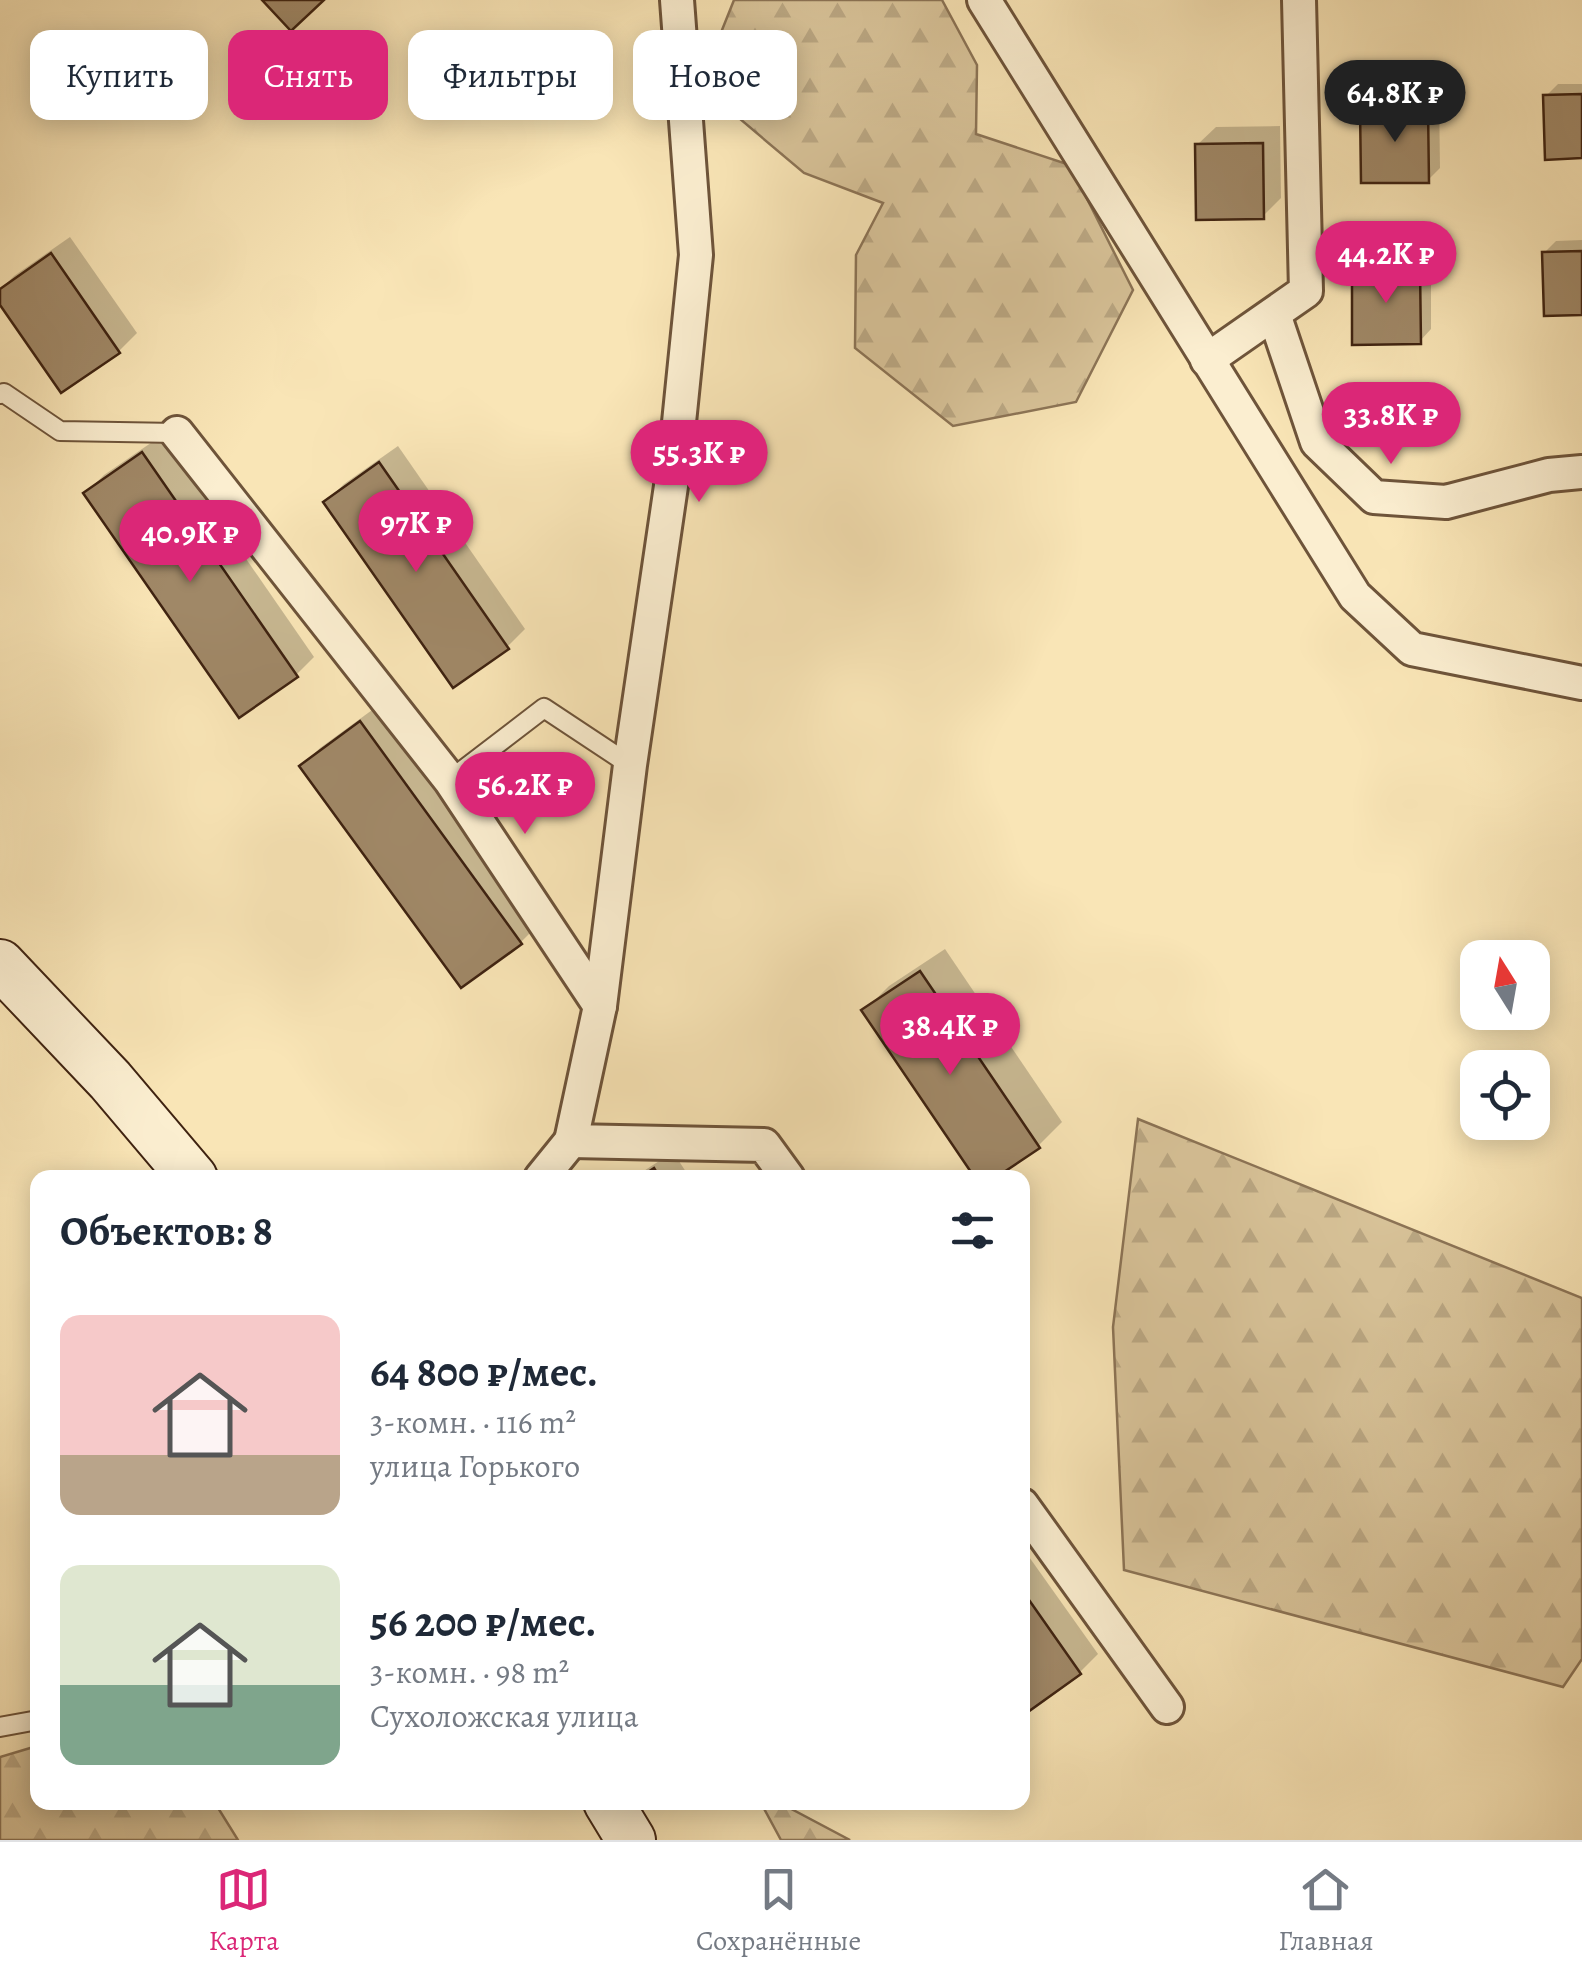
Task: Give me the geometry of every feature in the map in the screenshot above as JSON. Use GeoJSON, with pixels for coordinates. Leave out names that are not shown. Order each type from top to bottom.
{"type":"FeatureCollection","features":[{"type":"Feature","properties":{"kind":"main road"},"geometry":{"type":"LineString","coordinates":[[0,964],[110,1080],[185,1170]]}},
{"type":"Feature","properties":{"kind":"main road"},"geometry":{"type":"LineString","coordinates":[[613,1810],[631,1840]]}},
{"type":"Feature","properties":{"kind":"street"},"geometry":{"type":"LineString","coordinates":[[548,1170],[571,1141],[600,1006],[630,764],[676,452],[696,255],[678,0]]}},
{"type":"Feature","properties":{"kind":"street"},"geometry":{"type":"LineString","coordinates":[[984,0],[1355,596],[1412,649],[1582,682]]}},
{"type":"Feature","properties":{"kind":"street"},"geometry":{"type":"LineString","coordinates":[[1208,360],[1306,290],[1299,0]]}},
{"type":"Feature","properties":{"kind":"street"},"geometry":{"type":"LineString","coordinates":[[1274,314],[1318,442],[1374,497],[1446,502],[1549,475],[1582,472]]}},
{"type":"Feature","properties":{"kind":"street"},"geometry":{"type":"LineString","coordinates":[[177,433],[450,780],[600,1006]]}},
{"type":"Feature","properties":{"kind":"street"},"geometry":{"type":"LineString","coordinates":[[571,1141],[764,1145],[782,1170]]}},
{"type":"Feature","properties":{"kind":"street"},"geometry":{"type":"LineString","coordinates":[[1030,1516],[1167,1707]]}},
{"type":"Feature","properties":{"kind":"lane"},"geometry":{"type":"LineString","coordinates":[[0,394],[60,430],[177,433]]}},
{"type":"Feature","properties":{"kind":"lane"},"geometry":{"type":"LineString","coordinates":[[450,780],[544,708],[630,764]]}},
{"type":"Feature","properties":{"kind":"lane"},"geometry":{"type":"LineString","coordinates":[[0,1727],[30,1721]]}},
{"type":"Feature","properties":{"kind":"green space"},"geometry":{"type":"Polygon","coordinates":[[[734,0],[942,0],[977,65],[976,134],[1070,165],[1133,290],[1076,402],[953,426],[855,348],[856,255],[883,203],[804,173],[741,120],[797,120],[797,30],[722,30],[734,0]]]}},
{"type":"Feature","properties":{"kind":"green space"},"geometry":{"type":"Polygon","coordinates":[[[1138,1119],[1582,1298],[1582,1659],[1563,1687],[1124,1570],[1113,1327],[1138,1119]]]}},
{"type":"Feature","properties":{"kind":"green space"},"geometry":{"type":"Polygon","coordinates":[[[30,1748],[30,1810],[219,1810],[238,1840],[0,1840],[0,1757],[30,1748]]]}},
{"type":"Feature","properties":{"kind":"green space"},"geometry":{"type":"Polygon","coordinates":[[[765,1810],[793,1810],[850,1840],[781,1840],[765,1810]]]}},
{"type":"Feature","properties":{"kind":"building"},"geometry":{"type":"Polygon","coordinates":[[[262,0],[324,0],[292,30],[262,0]]]}},
{"type":"Feature","properties":{"kind":"building"},"geometry":{"type":"Polygon","coordinates":[[[1582,94],[1582,158],[1545,160],[1543,95],[1582,94]]]}},
{"type":"Feature","properties":{"kind":"building"},"geometry":{"type":"Polygon","coordinates":[[[1360,107],[1428,107],[1429,183],[1361,183],[1360,107]]]}},
{"type":"Feature","properties":{"kind":"building"},"geometry":{"type":"Polygon","coordinates":[[[1263,143],[1264,219],[1196,220],[1195,144],[1263,143]]]}},
{"type":"Feature","properties":{"kind":"building"},"geometry":{"type":"Polygon","coordinates":[[[1582,251],[1582,315],[1544,316],[1542,252],[1582,251]]]}},
{"type":"Feature","properties":{"kind":"building"},"geometry":{"type":"Polygon","coordinates":[[[51,253],[120,353],[61,393],[0,305],[0,289],[51,253]]]}},
{"type":"Feature","properties":{"kind":"building"},"geometry":{"type":"Polygon","coordinates":[[[1352,268],[1420,268],[1421,344],[1352,345],[1352,268]]]}},
{"type":"Feature","properties":{"kind":"building"},"geometry":{"type":"Polygon","coordinates":[[[142,452],[298,677],[239,718],[83,493],[142,452]]]}},
{"type":"Feature","properties":{"kind":"building"},"geometry":{"type":"Polygon","coordinates":[[[379,462],[509,649],[453,688],[323,502],[379,462]]]}},
{"type":"Feature","properties":{"kind":"building"},"geometry":{"type":"Polygon","coordinates":[[[360,721],[522,944],[461,988],[299,766],[360,721]]]}},
{"type":"Feature","properties":{"kind":"building"},"geometry":{"type":"Polygon","coordinates":[[[920,971],[1040,1148],[1007,1170],[970,1170],[861,1010],[920,971]]]}},
{"type":"Feature","properties":{"kind":"building"},"geometry":{"type":"Polygon","coordinates":[[[1030,1601],[1081,1674],[1030,1710],[1030,1601]]]}}]}
